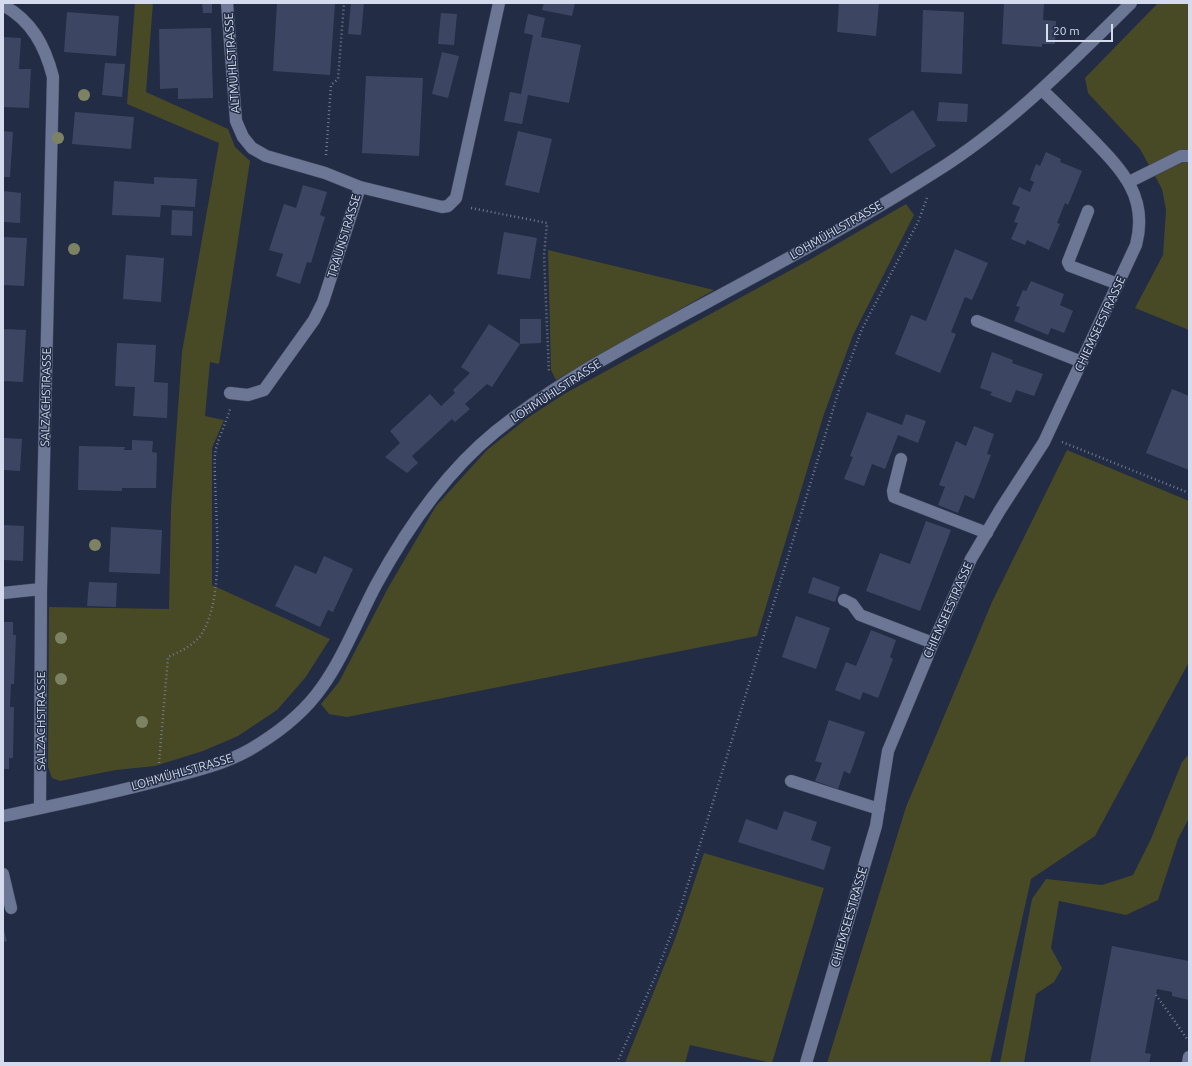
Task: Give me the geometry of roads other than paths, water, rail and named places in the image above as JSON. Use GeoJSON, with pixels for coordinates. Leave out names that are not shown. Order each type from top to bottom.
{"type":"FeatureCollection","features":[{"type":"Feature","properties":{"kind":"street","name":"ALTMÜHLSTRASSE"},"geometry":{"type":"LineString","coordinates":[[227,3],[236,121],[243,137],[252,148],[266,156],[325,173],[360,187]]}},
{"type":"Feature","properties":{"kind":"street","name":"TRAUNSTRASSE"},"geometry":{"type":"LineString","coordinates":[[230,393],[248,395],[264,390],[314,320],[323,302],[360,187],[442,207],[448,206],[456,198],[499,3]]}},
{"type":"Feature","properties":{"kind":"street","name":"LOHMÜHLSTRASSE"},"geometry":{"type":"LineString","coordinates":[[3,816],[158,781],[208,767],[238,756],[282,729],[305,708],[330,675],[378,582],[408,532],[449,475],[494,433],[558,388],[622,349],[839,230],[938,171],[986,138],[1042,90],[1131,3]]}},
{"type":"Feature","properties":{"kind":"street","name":"SALZACHSTRASSE"},"geometry":{"type":"LineString","coordinates":[[3,4],[17,14],[36,32],[46,53],[53,77],[41,589],[40,808]]}},
{"type":"Feature","properties":{"kind":"street","name":"CHIEMSEESTRASSE"},"geometry":{"type":"LineString","coordinates":[[806,1063],[876,826],[888,751],[933,643],[971,559],[1047,436],[1136,245],[1140,233],[1139,209],[1129,182],[1117,165],[1042,90]]}},
{"type":"Feature","properties":{"kind":"street"},"geometry":{"type":"LineString","coordinates":[[1129,182],[1181,156],[1189,156]]}},
{"type":"Feature","properties":{"kind":"street"},"geometry":{"type":"LineString","coordinates":[[1088,211],[1068,262],[1070,266],[1118,284]]}},
{"type":"Feature","properties":{"kind":"street"},"geometry":{"type":"LineString","coordinates":[[977,321],[1082,362]]}},
{"type":"Feature","properties":{"kind":"street"},"geometry":{"type":"LineString","coordinates":[[901,459],[893,491],[894,497],[987,533]]}},
{"type":"Feature","properties":{"kind":"street"},"geometry":{"type":"LineString","coordinates":[[3,593],[41,589]]}},
{"type":"Feature","properties":{"kind":"street"},"geometry":{"type":"LineString","coordinates":[[844,600],[852,604],[860,615],[933,643]]}},
{"type":"Feature","properties":{"kind":"street"},"geometry":{"type":"LineString","coordinates":[[791,782],[879,809]]}},
{"type":"Feature","properties":{"kind":"street"},"geometry":{"type":"LineString","coordinates":[[3,874],[11,908]]}},
{"type":"Feature","properties":{"kind":"street"},"geometry":{"type":"LineString","coordinates":[[1188,1063],[1189,1057]]}}]}
